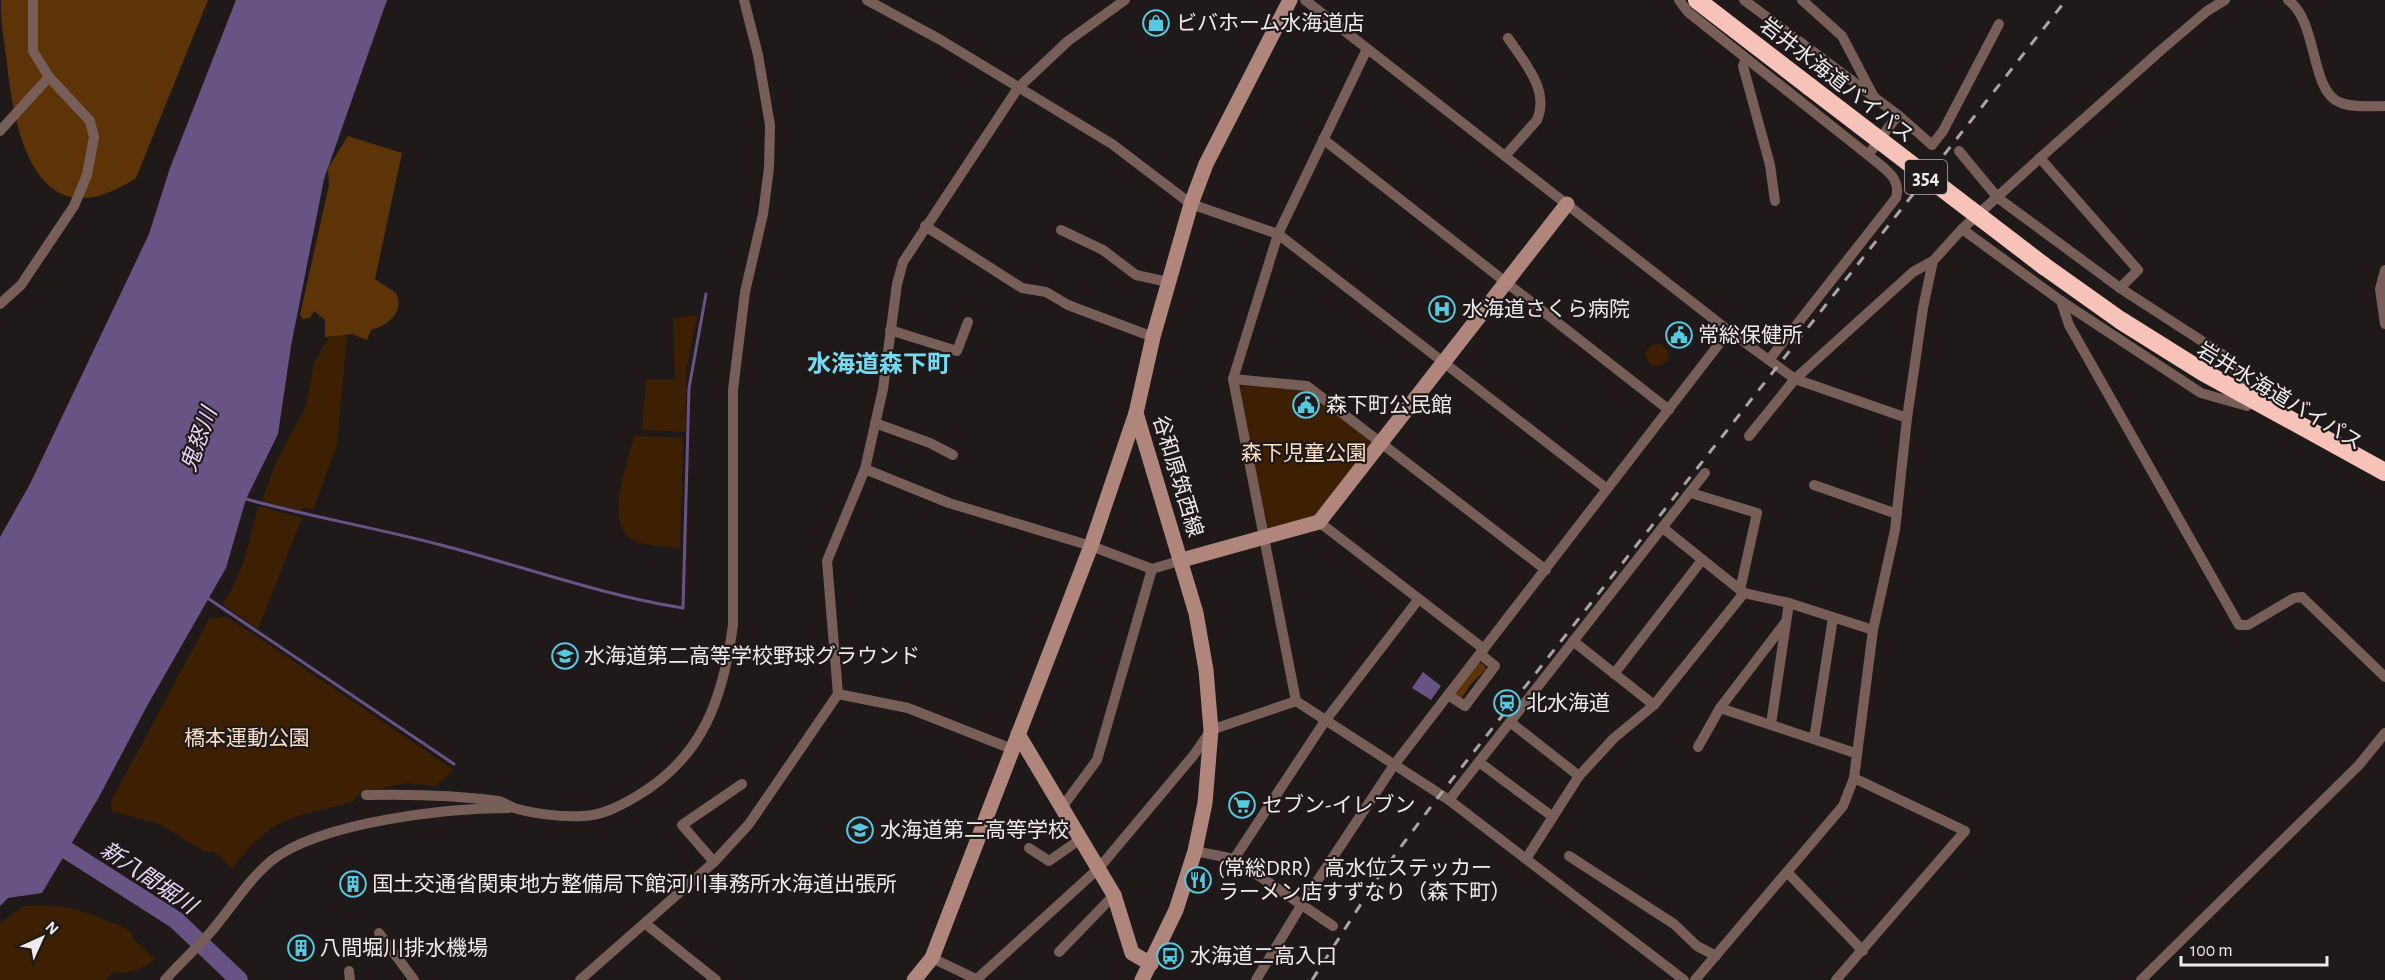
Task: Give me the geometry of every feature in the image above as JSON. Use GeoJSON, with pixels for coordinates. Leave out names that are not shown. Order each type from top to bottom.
{"type":"FeatureCollection","features":[{"type":"Feature","properties":{"kind":"highway","name":"岩井水海道バイパス"},"geometry":{"type":"LineString","coordinates":[[1697,0],[2044,266],[2154,343],[2246,401],[2384,480]]}},
{"type":"Feature","properties":{"kind":"street"},"geometry":{"type":"LineString","coordinates":[[0,304],[21,285],[39,255],[61,229],[87,175],[94,137],[90,121],[49,77],[33,51],[33,0]]}},
{"type":"Feature","properties":{"kind":"street"},"geometry":{"type":"LineString","coordinates":[[165,980],[272,860],[314,840],[364,825],[409,816],[479,808],[515,808],[583,816],[621,805],[646,791],[670,772],[692,749],[712,710],[728,658],[733,625],[733,390],[745,292],[763,214],[769,168],[770,125],[758,54],[744,0]]}},
{"type":"Feature","properties":{"kind":"street"},"geometry":{"type":"LineString","coordinates":[[867,0],[939,39],[1112,144],[1191,204],[1278,234],[1607,489]]}},
{"type":"Feature","properties":{"kind":"street"},"geometry":{"type":"LineString","coordinates":[[580,980],[647,924],[714,862],[761,808],[838,694],[827,561],[865,469],[903,262],[1018,88],[1068,41],[1125,0]]}},
{"type":"Feature","properties":{"kind":"street","name":"谷和原筑西線"},"geometry":{"type":"LineString","coordinates":[[1142,980],[1176,910],[1195,851],[1205,803],[1211,730],[1202,641],[1182,560],[1136,413],[1153,338],[1191,204],[1206,164],[1290,0]]}},
{"type":"Feature","properties":{"kind":"street"},"geometry":{"type":"LineString","coordinates":[[1305,0],[1729,331],[1795,379],[1907,418]]}},
{"type":"Feature","properties":{"kind":"street"},"geometry":{"type":"LineString","coordinates":[[1679,0],[1688,12],[1897,180],[1899,188],[1896,198],[1769,360]]}},
{"type":"Feature","properties":{"kind":"street"},"geometry":{"type":"LineString","coordinates":[[1744,0],[1876,101],[1898,115],[1932,145],[1943,131],[1999,24]]}},
{"type":"Feature","properties":{"kind":"street"},"geometry":{"type":"LineString","coordinates":[[1802,0],[1842,36],[1876,101]]}},
{"type":"Feature","properties":{"kind":"street"},"geometry":{"type":"LineString","coordinates":[[1749,436],[1795,379],[1913,272],[1933,261],[1962,229],[2160,51],[2207,11],[2225,0]]}},
{"type":"Feature","properties":{"kind":"street"},"geometry":{"type":"LineString","coordinates":[[2288,0],[2304,17],[2325,88],[2333,99],[2342,104],[2385,106]]}},
{"type":"Feature","properties":{"kind":"street"},"geometry":{"type":"LineString","coordinates":[[1505,156],[1540,114],[1539,88],[1508,38]]}},
{"type":"Feature","properties":{"kind":"street"},"geometry":{"type":"LineString","coordinates":[[1367,49],[1278,234],[1233,378],[1296,701],[1449,800],[1684,980]]}},
{"type":"Feature","properties":{"kind":"street"},"geometry":{"type":"LineString","coordinates":[[1746,59],[1743,66],[1770,165],[1775,201]]}},
{"type":"Feature","properties":{"kind":"street"},"geometry":{"type":"LineString","coordinates":[[0,130],[49,77]]}},
{"type":"Feature","properties":{"kind":"street"},"geometry":{"type":"LineString","coordinates":[[1868,155],[1898,115]]}},
{"type":"Feature","properties":{"kind":"street"},"geometry":{"type":"LineString","coordinates":[[1323,140],[1669,410]]}},
{"type":"Feature","properties":{"kind":"street"},"geometry":{"type":"LineString","coordinates":[[1959,151],[1998,198],[2120,288],[2225,356],[2233,364],[2246,401],[2201,393],[2061,301],[1962,229]]}},
{"type":"Feature","properties":{"kind":"street"},"geometry":{"type":"LineString","coordinates":[[2040,158],[2138,270],[2120,288]]}},
{"type":"Feature","properties":{"kind":"street"},"geometry":{"type":"LineString","coordinates":[[865,469],[949,503],[1091,546],[1152,569],[1319,522],[1567,204]]}},
{"type":"Feature","properties":{"kind":"street"},"geometry":{"type":"LineString","coordinates":[[925,226],[1022,288],[1046,292],[1068,305],[1153,338]]}},
{"type":"Feature","properties":{"kind":"street"},"geometry":{"type":"LineString","coordinates":[[1061,230],[1103,250],[1137,275],[1168,282]]}},
{"type":"Feature","properties":{"kind":"street"},"geometry":{"type":"LineString","coordinates":[[1695,980],[1843,806],[1854,778],[1855,753],[1873,630],[1897,514],[1907,418],[1923,308],[1933,261]]}},
{"type":"Feature","properties":{"kind":"street"},"geometry":{"type":"LineString","coordinates":[[2385,270],[2380,289],[2385,324]]}},
{"type":"Feature","properties":{"kind":"street"},"geometry":{"type":"LineString","coordinates":[[2061,301],[2069,326],[2238,625],[2248,625],[2294,598],[2302,597],[2385,677]]}},
{"type":"Feature","properties":{"kind":"street"},"geometry":{"type":"LineString","coordinates":[[890,330],[957,351],[968,322]]}},
{"type":"Feature","properties":{"kind":"street"},"geometry":{"type":"LineString","coordinates":[[1256,980],[1302,904],[1394,765],[1729,331]]}},
{"type":"Feature","properties":{"kind":"street"},"geometry":{"type":"LineString","coordinates":[[1233,378],[1307,386],[1546,570]]}},
{"type":"Feature","properties":{"kind":"street"},"geometry":{"type":"LineString","coordinates":[[914,980],[932,958],[1091,546],[1136,413]]}},
{"type":"Feature","properties":{"kind":"street"},"geometry":{"type":"LineString","coordinates":[[875,423],[930,443],[953,455]]}},
{"type":"Feature","properties":{"kind":"street"},"geometry":{"type":"LineString","coordinates":[[1449,800],[1706,473]]}},
{"type":"Feature","properties":{"kind":"street"},"geometry":{"type":"LineString","coordinates":[[1814,485],[1897,514]]}},
{"type":"Feature","properties":{"kind":"street"},"geometry":{"type":"LineString","coordinates":[[1526,859],[1579,776],[1614,738],[1654,705],[1742,592],[1757,513],[1691,493]]}},
{"type":"Feature","properties":{"kind":"street"},"geometry":{"type":"LineString","coordinates":[[1319,522],[1482,652],[1496,666],[1465,706],[1448,695]]}},
{"type":"Feature","properties":{"kind":"street"},"geometry":{"type":"LineString","coordinates":[[1663,528],[1742,592],[1789,603],[1873,630]]}},
{"type":"Feature","properties":{"kind":"street"},"geometry":{"type":"LineString","coordinates":[[1614,674],[1702,560]]}},
{"type":"Feature","properties":{"kind":"street"},"geometry":{"type":"LineString","coordinates":[[1063,806],[1096,760],[1152,569]]}},
{"type":"Feature","properties":{"kind":"street"},"geometry":{"type":"LineString","coordinates":[[1234,859],[1325,721],[1418,600]]}},
{"type":"Feature","properties":{"kind":"street"},"geometry":{"type":"LineString","coordinates":[[1770,724],[1789,603]]}},
{"type":"Feature","properties":{"kind":"street"},"geometry":{"type":"LineString","coordinates":[[1815,739],[1833,618]]}},
{"type":"Feature","properties":{"kind":"street"},"geometry":{"type":"LineString","coordinates":[[1698,747],[1720,708],[1785,622]]}},
{"type":"Feature","properties":{"kind":"street"},"geometry":{"type":"LineString","coordinates":[[1573,641],[1654,705]]}},
{"type":"Feature","properties":{"kind":"street"},"geometry":{"type":"LineString","coordinates":[[838,694],[908,708],[1015,741],[1063,806],[1114,895],[1132,953],[1151,964]]}},
{"type":"Feature","properties":{"kind":"street"},"geometry":{"type":"LineString","coordinates":[[932,958],[978,980],[1099,868],[1193,756],[1211,730],[1296,701]]}},
{"type":"Feature","properties":{"kind":"street"},"geometry":{"type":"LineString","coordinates":[[1720,708],[1855,753]]}},
{"type":"Feature","properties":{"kind":"street"},"geometry":{"type":"LineString","coordinates":[[1510,722],[1579,776]]}},
{"type":"Feature","properties":{"kind":"street"},"geometry":{"type":"LineString","coordinates":[[2141,980],[2359,765],[2385,733]]}},
{"type":"Feature","properties":{"kind":"street"},"geometry":{"type":"LineString","coordinates":[[1479,762],[1553,817]]}},
{"type":"Feature","properties":{"kind":"street"},"geometry":{"type":"LineString","coordinates":[[1836,980],[1965,831],[1854,778]]}},
{"type":"Feature","properties":{"kind":"street"},"geometry":{"type":"LineString","coordinates":[[714,862],[682,825],[742,784]]}},
{"type":"Feature","properties":{"kind":"street"},"geometry":{"type":"LineString","coordinates":[[366,795],[415,794],[483,799],[502,802],[515,808]]}},
{"type":"Feature","properties":{"kind":"street"},"geometry":{"type":"LineString","coordinates":[[1029,848],[1049,861],[1082,838]]}},
{"type":"Feature","properties":{"kind":"street"},"geometry":{"type":"LineString","coordinates":[[1195,851],[1234,859],[1332,926]]}},
{"type":"Feature","properties":{"kind":"street"},"geometry":{"type":"LineString","coordinates":[[1569,856],[1674,924],[1697,946],[1716,956]]}},
{"type":"Feature","properties":{"kind":"street"},"geometry":{"type":"LineString","coordinates":[[1787,872],[1863,951]]}},
{"type":"Feature","properties":{"kind":"street"},"geometry":{"type":"LineString","coordinates":[[1059,952],[1114,895]]}},
{"type":"Feature","properties":{"kind":"street"},"geometry":{"type":"LineString","coordinates":[[647,924],[716,980]]}},
{"type":"Feature","properties":{"kind":"street"},"geometry":{"type":"LineString","coordinates":[[379,933],[414,980]]}},
{"type":"Feature","properties":{"kind":"green space"},"geometry":{"type":"Polygon","coordinates":[[[697,315],[686,372],[686,432],[642,430],[646,379],[675,379],[673,319],[697,315]]]}},
{"type":"Feature","properties":{"kind":"green space"},"geometry":{"type":"Polygon","coordinates":[[[333,330],[347,337],[337,445],[313,510],[304,507],[302,512],[262,501],[276,462],[306,406],[314,363],[333,330]]]}},
{"type":"Feature","properties":{"kind":"green space"},"geometry":{"type":"Polygon","coordinates":[[[1653,344],[1661,344],[1668,351],[1668,359],[1661,366],[1653,366],[1646,359],[1646,351],[1653,344]]]}},
{"type":"Feature","properties":{"kind":"green space","name":"森下児童公園"},"geometry":{"type":"Polygon","coordinates":[[[1240,386],[1304,388],[1375,443],[1317,518],[1267,530],[1240,386]]]}},
{"type":"Feature","properties":{"kind":"green space"},"geometry":{"type":"Polygon","coordinates":[[[634,436],[683,438],[680,548],[641,543],[630,538],[623,530],[619,518],[620,490],[634,436]]]}},
{"type":"Feature","properties":{"kind":"green space"},"geometry":{"type":"Polygon","coordinates":[[[258,506],[302,518],[258,629],[222,604],[241,569],[258,506]]]}},
{"type":"Feature","properties":{"kind":"green space","name":"橋本運動公園"},"geometry":{"type":"Polygon","coordinates":[[[226,617],[454,770],[436,786],[407,783],[359,793],[353,802],[314,811],[285,821],[259,838],[232,868],[214,852],[204,851],[159,824],[112,811],[111,801],[209,619],[226,617]]]}},
{"type":"Feature","properties":{"kind":"green space"},"geometry":{"type":"Polygon","coordinates":[[[24,906],[67,908],[103,919],[131,931],[134,940],[155,959],[136,970],[115,972],[105,980],[0,980],[0,923],[24,906]]]}},
{"type":"Feature","properties":{"kind":"shaded area"},"geometry":{"type":"Polygon","coordinates":[[[1,0],[208,0],[136,178],[103,195],[76,198],[55,190],[38,173],[26,150],[17,122],[3,32],[1,0]]]}},
{"type":"Feature","properties":{"kind":"shaded area"},"geometry":{"type":"Polygon","coordinates":[[[348,136],[402,153],[375,279],[396,293],[398,307],[397,312],[389,321],[371,330],[367,340],[352,334],[325,337],[325,320],[314,311],[310,318],[303,319],[300,315],[329,185],[328,168],[348,136]]]}},
{"type":"Feature","properties":{"kind":"shaded area"},"geometry":{"type":"Polygon","coordinates":[[[1479,663],[1484,664],[1486,669],[1470,685],[1461,699],[1455,693],[1479,663]]]}},
{"type":"Feature","properties":{"kind":"water","name":"鬼怒川"},"geometry":{"type":"Polygon","coordinates":[[[236,0],[387,0],[324,179],[291,346],[278,434],[246,499],[226,568],[147,706],[99,797],[42,893],[8,898],[0,906],[0,537],[30,484],[149,234],[170,168],[236,0]]]}},
{"type":"Feature","properties":{"kind":"water"},"geometry":{"type":"Polygon","coordinates":[[[1423,672],[1441,686],[1431,700],[1412,688],[1423,672]]]}},
{"type":"Feature","properties":{"kind":"waterway"},"geometry":{"type":"LineString","coordinates":[[246,499],[441,545],[622,596],[683,608],[689,388],[706,294]]}},
{"type":"Feature","properties":{"kind":"waterway"},"geometry":{"type":"LineString","coordinates":[[209,599],[454,764]]}},
{"type":"Feature","properties":{"kind":"waterway","name":"新八間堀川"},"geometry":{"type":"LineString","coordinates":[[46,837],[176,920],[239,980]]}},
{"type":"Feature","properties":{"kind":"railway"},"geometry":{"type":"LineString","coordinates":[[1312,980],[1379,876],[1439,796],[2066,0]]}},
{"type":"Feature","properties":{"kind":"place","name":"ビバホーム水海道店"},"geometry":{"type":"Point","coordinates":[1156,23]}},
{"type":"Feature","properties":{"kind":"place","name":"水海道さくら病院"},"geometry":{"type":"Point","coordinates":[1442,309]}},
{"type":"Feature","properties":{"kind":"place","name":"常総保健所"},"geometry":{"type":"Point","coordinates":[1679,335]}},
{"type":"Feature","properties":{"kind":"place","name":"森下町公民館"},"geometry":{"type":"Point","coordinates":[1306,405]}},
{"type":"Feature","properties":{"kind":"place","name":"水海道第二高等学校野球グラウンド"},"geometry":{"type":"Point","coordinates":[565,656]}},
{"type":"Feature","properties":{"kind":"place","name":"北水海道"},"geometry":{"type":"Point","coordinates":[1507,703]}},
{"type":"Feature","properties":{"kind":"place","name":"セブン-イレブン"},"geometry":{"type":"Point","coordinates":[1242,805]}},
{"type":"Feature","properties":{"kind":"place","name":"水海道第二高等学校"},"geometry":{"type":"Point","coordinates":[860,830]}},
{"type":"Feature","properties":{"kind":"place","name":"(常総DRR）高水位ステッカー ラーメン店すずなり（森下町）"},"geometry":{"type":"Point","coordinates":[1198,880]}},
{"type":"Feature","properties":{"kind":"place","name":"国土交通省関東地方整備局下館河川事務所水海道出張所"},"geometry":{"type":"Point","coordinates":[353,884]}},
{"type":"Feature","properties":{"kind":"place","name":"八間堀川排水機場"},"geometry":{"type":"Point","coordinates":[301,948]}},
{"type":"Feature","properties":{"kind":"place","name":"水海道二高入口"},"geometry":{"type":"Point","coordinates":[1170,956]}},
{"type":"Feature","properties":{"kind":"district","name":"水海道森下町"},"geometry":{"type":"Point","coordinates":[879,364]}}]}
